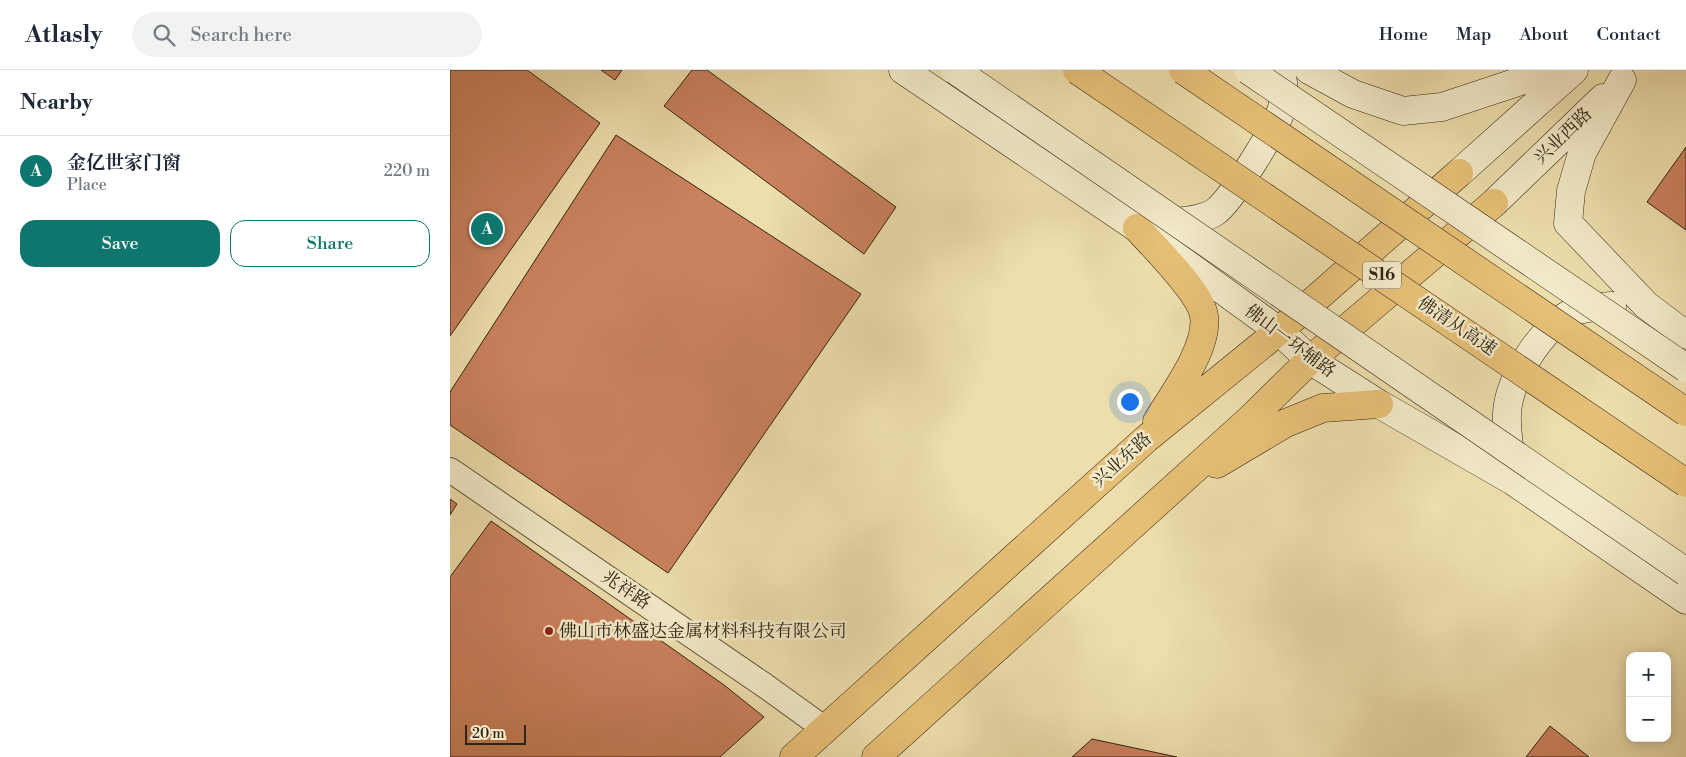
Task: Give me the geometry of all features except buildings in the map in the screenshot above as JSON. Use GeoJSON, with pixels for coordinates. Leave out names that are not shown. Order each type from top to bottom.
{"type":"FeatureCollection","features":[{"type":"Feature","properties":{"kind":"main road","name":"佛山一环辅路"},"geometry":{"type":"LineString","coordinates":[[903,70],[1137,228],[1279,331],[1310,360],[1379,404],[1513,481],[1686,600]]}},
{"type":"Feature","properties":{"kind":"main road","name":"佛山一环辅路"},"geometry":{"type":"LineString","coordinates":[[954,70],[1686,572]]}},
{"type":"Feature","properties":{"kind":"main road","name":"佛清从高速"},"geometry":{"type":"LineString","coordinates":[[1077,70],[1686,483]]}},
{"type":"Feature","properties":{"kind":"main road"},"geometry":{"type":"LineString","coordinates":[[1183,70],[1686,412]]}},
{"type":"Feature","properties":{"kind":"main road"},"geometry":{"type":"LineString","coordinates":[[1248,70],[1686,368]]}},
{"type":"Feature","properties":{"kind":"main road"},"geometry":{"type":"LineString","coordinates":[[1137,228],[1202,217],[1215,212],[1250,166],[1277,121],[1285,92],[1281,70]]}},
{"type":"Feature","properties":{"kind":"main road"},"geometry":{"type":"LineString","coordinates":[[1310,70],[1353,94],[1403,111],[1442,108],[1554,70]]}},
{"type":"Feature","properties":{"kind":"main road","name":"兴业东路"},"geometry":{"type":"LineString","coordinates":[[794,757],[1146,439],[1279,331],[1574,70]]}},
{"type":"Feature","properties":{"kind":"main road"},"geometry":{"type":"LineString","coordinates":[[1628,75],[1582,152],[1571,191],[1568,223],[1582,240],[1646,304],[1686,335]]}},
{"type":"Feature","properties":{"kind":"main road","name":"兴业西路"},"geometry":{"type":"LineString","coordinates":[[1310,360],[1494,203],[1628,75]]}},
{"type":"Feature","properties":{"kind":"main road"},"geometry":{"type":"LineString","coordinates":[[1137,228],[1189,286],[1204,316],[1200,345],[1189,370],[1146,439]]}},
{"type":"Feature","properties":{"kind":"main road"},"geometry":{"type":"LineString","coordinates":[[1513,481],[1507,414],[1508,402],[1523,367],[1544,336],[1559,321],[1584,308],[1646,304]]}},
{"type":"Feature","properties":{"kind":"main road"},"geometry":{"type":"LineString","coordinates":[[876,757],[1249,420],[1310,360]]}},
{"type":"Feature","properties":{"kind":"main road"},"geometry":{"type":"LineString","coordinates":[[1162,497],[1286,423],[1323,408],[1379,404]]}},
{"type":"Feature","properties":{"kind":"street","name":"兆祥路"},"geometry":{"type":"LineString","coordinates":[[450,470],[764,684],[825,729]]}},
{"type":"Feature","properties":{"kind":"place","name":"金亿世家门窗"},"geometry":{"type":"Point","coordinates":[487,229]}},
{"type":"Feature","properties":{"kind":"place","name":"佛山市林盛达金属材料科技有限公司"},"geometry":{"type":"Point","coordinates":[549,631]}}]}
